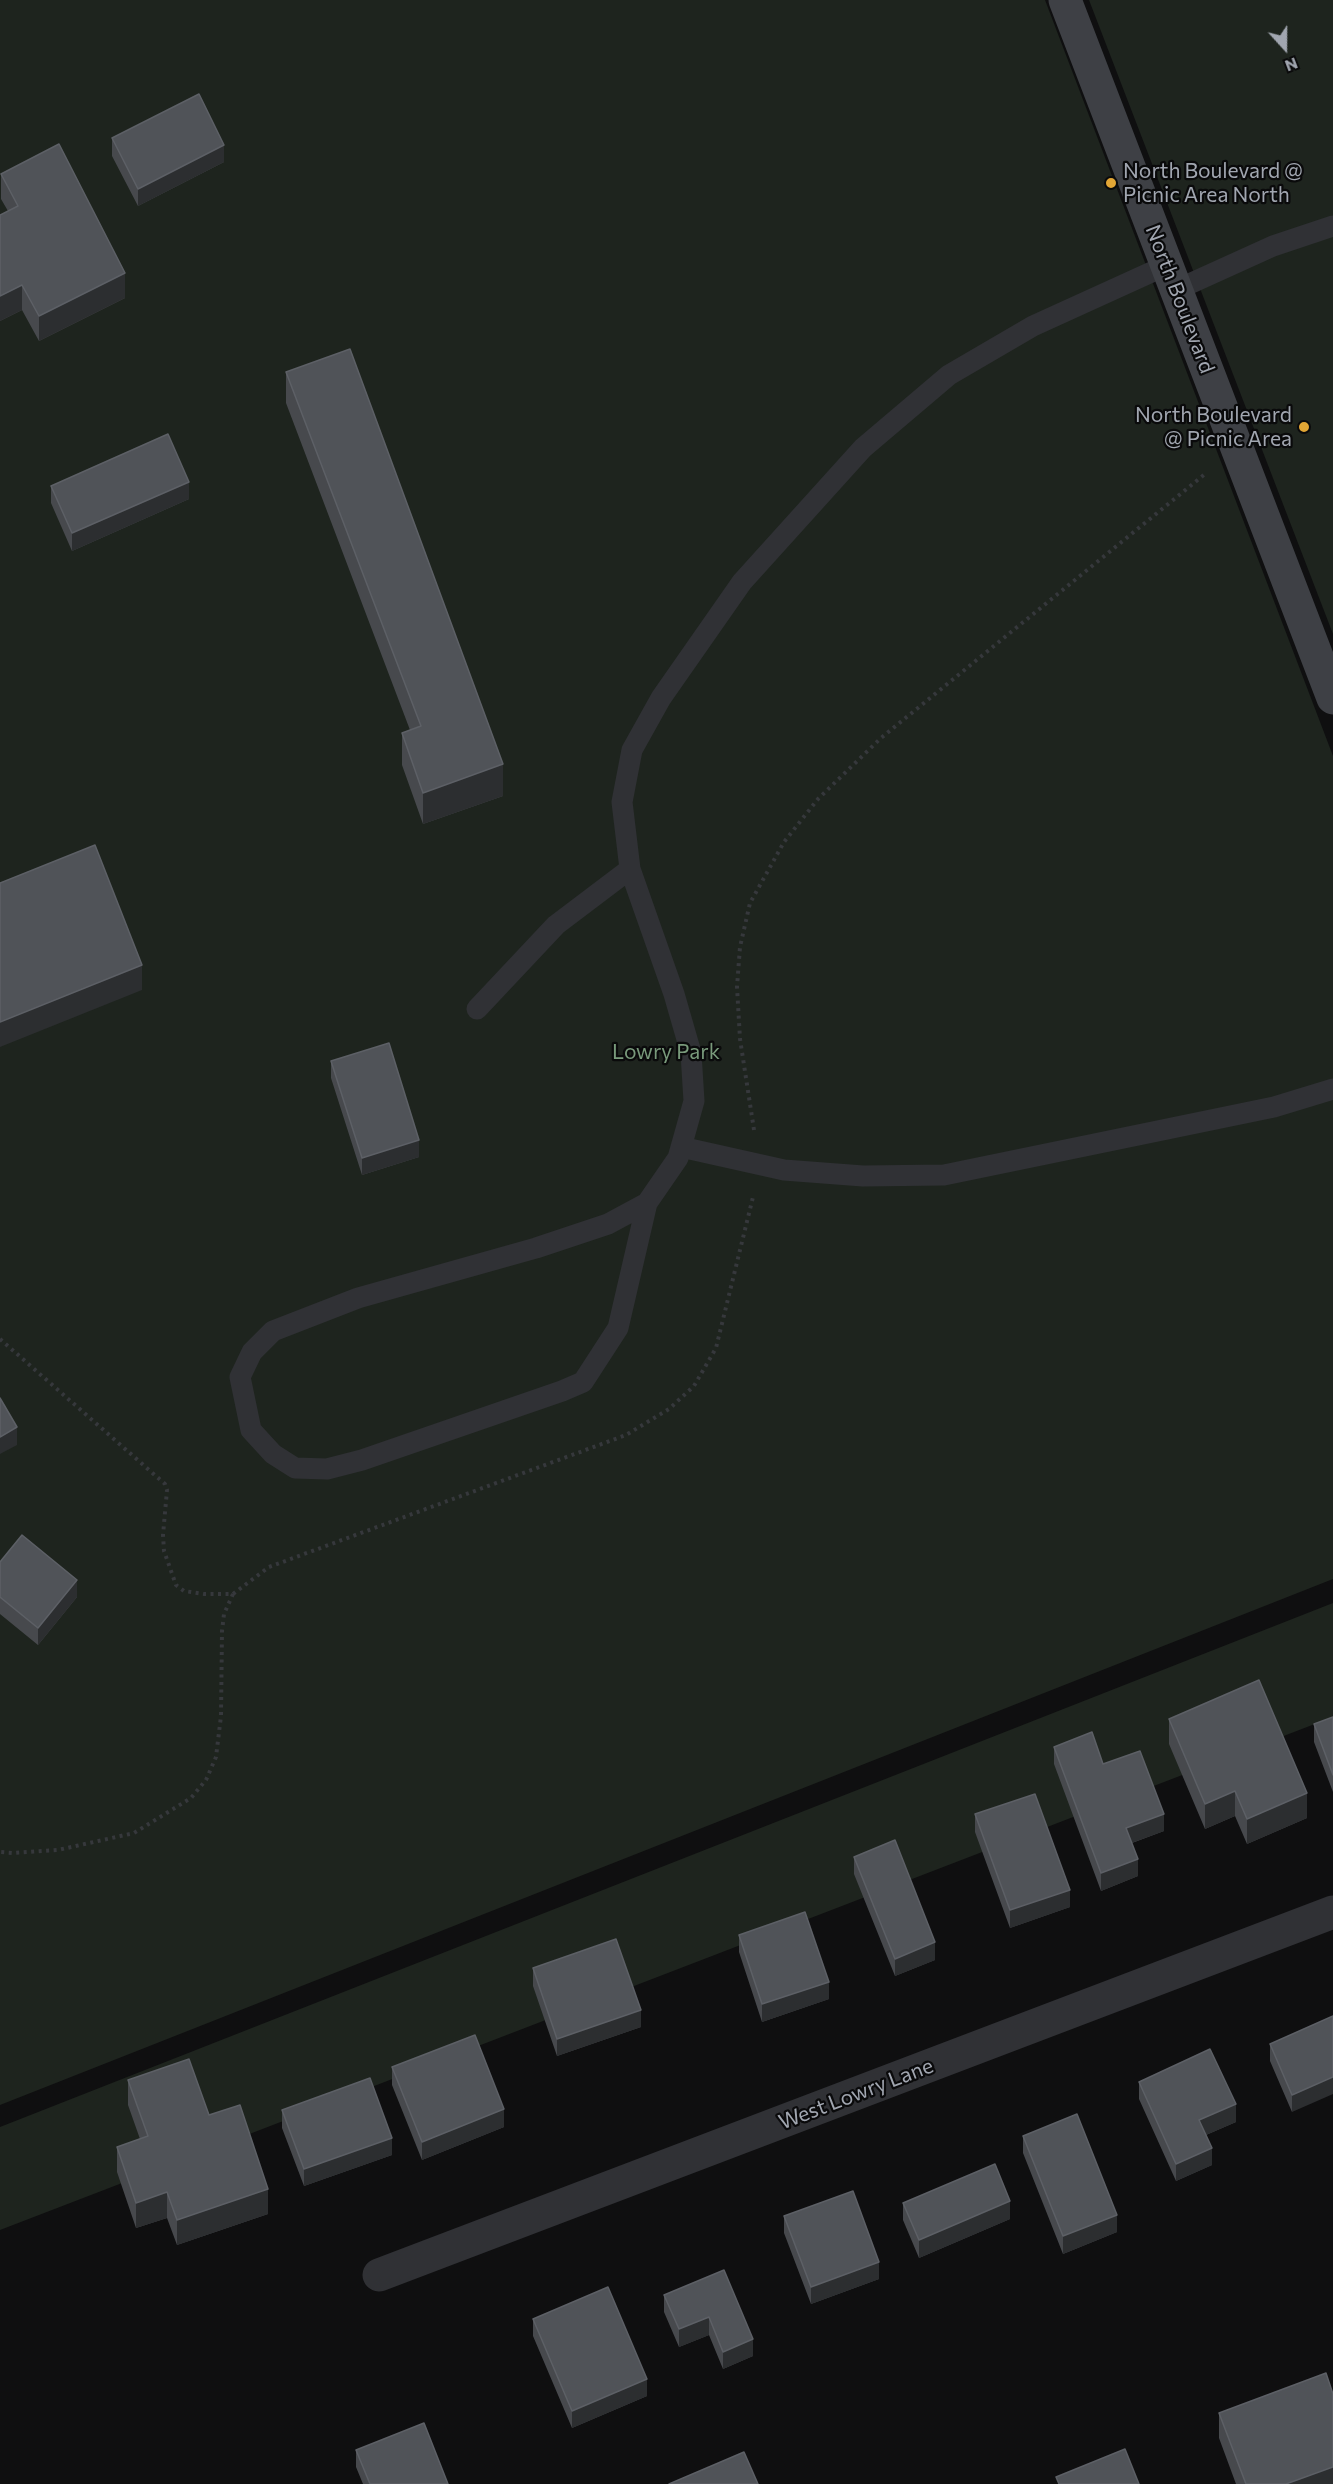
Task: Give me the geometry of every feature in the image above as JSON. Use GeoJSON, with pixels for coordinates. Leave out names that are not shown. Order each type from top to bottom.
{"type":"FeatureCollection","features":[{"type":"Feature","properties":{"kind":"street","name":"North Boulevard"},"geometry":{"type":"LineString","coordinates":[[1065,0],[1333,698]]}},
{"type":"Feature","properties":{"kind":"street","name":"West Lowry Lane"},"geometry":{"type":"LineString","coordinates":[[379,2275],[1333,1912]]}},
{"type":"Feature","properties":{"kind":"lane"},"geometry":{"type":"LineString","coordinates":[[647,1203],[608,1224],[536,1248],[358,1298],[273,1331],[252,1352],[240,1377],[251,1430],[273,1454],[295,1468],[327,1469],[362,1460],[584,1382],[618,1328],[647,1203],[678,1158],[694,1101],[691,1053],[674,994],[630,870],[622,802],[632,750],[661,698],[742,582],[863,448],[949,375],[1033,326],[1333,226]]}},
{"type":"Feature","properties":{"kind":"lane"},"geometry":{"type":"LineString","coordinates":[[477,1009],[556,925],[630,870]]}},
{"type":"Feature","properties":{"kind":"lane"},"geometry":{"type":"LineString","coordinates":[[681,1147],[784,1170],[863,1176],[944,1175],[1274,1107],[1333,1089]]}},
{"type":"Feature","properties":{"kind":"path"},"geometry":{"type":"LineString","coordinates":[[0,1852],[58,1850],[134,1833],[191,1798],[206,1780],[216,1757],[221,1716],[224,1614],[232,1594],[268,1567],[626,1435],[669,1409],[694,1386],[716,1348],[752,1209],[756,1164],[755,1136],[740,1039],[737,987],[740,947],[750,903],[784,842],[818,800],[881,738],[1193,485]]}},
{"type":"Feature","properties":{"kind":"path"},"geometry":{"type":"LineString","coordinates":[[0,1338],[165,1484],[167,1490],[163,1534],[164,1551],[176,1585],[184,1591],[232,1594]]}},
{"type":"Feature","properties":{"kind":"green space","name":"Lowry Park"},"geometry":{"type":"Polygon","coordinates":[[[0,0],[1045,0],[1333,756],[1333,1579],[0,2105],[0,0]]]}},
{"type":"Feature","properties":{"kind":"green space"},"geometry":{"type":"Polygon","coordinates":[[[1089,0],[1333,0],[1333,634],[1089,0]]]}},
{"type":"Feature","properties":{"kind":"green space"},"geometry":{"type":"Polygon","coordinates":[[[1333,1603],[1333,1717],[0,2230],[0,2127],[1333,1603]]]}},
{"type":"Feature","properties":{"kind":"building"},"geometry":{"type":"Polygon","coordinates":[[[199,94],[224,145],[138,189],[112,138],[199,94]]]}},
{"type":"Feature","properties":{"kind":"building"},"geometry":{"type":"Polygon","coordinates":[[[59,144],[125,273],[39,316],[22,285],[0,296],[0,215],[18,206],[1,174],[59,144]]]}},
{"type":"Feature","properties":{"kind":"building"},"geometry":{"type":"Polygon","coordinates":[[[350,349],[503,764],[423,793],[402,733],[421,726],[286,372],[350,349]]]}},
{"type":"Feature","properties":{"kind":"building"},"geometry":{"type":"Polygon","coordinates":[[[168,434],[189,482],[72,533],[51,486],[168,434]]]}},
{"type":"Feature","properties":{"kind":"building"},"geometry":{"type":"Polygon","coordinates":[[[95,845],[142,965],[0,1022],[0,883],[95,845]]]}},
{"type":"Feature","properties":{"kind":"building"},"geometry":{"type":"Polygon","coordinates":[[[389,1043],[419,1140],[362,1158],[331,1061],[389,1043]]]}},
{"type":"Feature","properties":{"kind":"building"},"geometry":{"type":"Polygon","coordinates":[[[0,1398],[17,1427],[0,1437],[0,1398]]]}},
{"type":"Feature","properties":{"kind":"building"},"geometry":{"type":"Polygon","coordinates":[[[22,1535],[77,1580],[38,1628],[0,1597],[0,1562],[22,1535]]]}},
{"type":"Feature","properties":{"kind":"building"},"geometry":{"type":"Polygon","coordinates":[[[1259,1680],[1307,1793],[1247,1819],[1235,1791],[1205,1804],[1169,1719],[1259,1680]]]}},
{"type":"Feature","properties":{"kind":"building"},"geometry":{"type":"Polygon","coordinates":[[[1333,1717],[1333,1775],[1314,1724],[1333,1717]]]}},
{"type":"Feature","properties":{"kind":"building"},"geometry":{"type":"Polygon","coordinates":[[[1092,1732],[1103,1764],[1140,1751],[1164,1814],[1126,1828],[1138,1859],[1101,1873],[1054,1747],[1092,1732]]]}},
{"type":"Feature","properties":{"kind":"building"},"geometry":{"type":"Polygon","coordinates":[[[1035,1794],[1070,1890],[1010,1910],[975,1814],[1035,1794]]]}},
{"type":"Feature","properties":{"kind":"building"},"geometry":{"type":"Polygon","coordinates":[[[895,1840],[935,1942],[895,1959],[854,1857],[895,1840]]]}},
{"type":"Feature","properties":{"kind":"building"},"geometry":{"type":"Polygon","coordinates":[[[805,1912],[829,1982],[762,2004],[739,1935],[805,1912]]]}},
{"type":"Feature","properties":{"kind":"building"},"geometry":{"type":"Polygon","coordinates":[[[616,1939],[641,2010],[557,2039],[533,1968],[616,1939]]]}},
{"type":"Feature","properties":{"kind":"building"},"geometry":{"type":"Polygon","coordinates":[[[1333,2016],[1333,2077],[1292,2095],[1270,2044],[1333,2016]]]}},
{"type":"Feature","properties":{"kind":"building"},"geometry":{"type":"Polygon","coordinates":[[[475,2035],[504,2109],[422,2142],[392,2067],[475,2035]]]}},
{"type":"Feature","properties":{"kind":"building"},"geometry":{"type":"Polygon","coordinates":[[[1210,2049],[1236,2104],[1199,2120],[1212,2148],[1176,2164],[1139,2082],[1210,2049]]]}},
{"type":"Feature","properties":{"kind":"building"},"geometry":{"type":"Polygon","coordinates":[[[189,2059],[209,2115],[240,2105],[268,2189],[177,2220],[167,2192],[136,2203],[117,2147],[148,2136],[128,2080],[189,2059]]]}},
{"type":"Feature","properties":{"kind":"building"},"geometry":{"type":"Polygon","coordinates":[[[370,2078],[392,2138],[304,2169],[282,2110],[370,2078]]]}},
{"type":"Feature","properties":{"kind":"building"},"geometry":{"type":"Polygon","coordinates":[[[1077,2114],[1117,2215],[1063,2236],[1023,2136],[1077,2114]]]}},
{"type":"Feature","properties":{"kind":"building"},"geometry":{"type":"Polygon","coordinates":[[[995,2164],[1010,2201],[919,2240],[903,2203],[995,2164]]]}},
{"type":"Feature","properties":{"kind":"building"},"geometry":{"type":"Polygon","coordinates":[[[853,2191],[879,2262],[811,2287],[784,2216],[853,2191]]]}},
{"type":"Feature","properties":{"kind":"building"},"geometry":{"type":"Polygon","coordinates":[[[724,2270],[753,2339],[723,2352],[709,2317],[679,2329],[664,2295],[724,2270]]]}},
{"type":"Feature","properties":{"kind":"building"},"geometry":{"type":"Polygon","coordinates":[[[608,2287],[647,2379],[572,2411],[533,2319],[608,2287]]]}},
{"type":"Feature","properties":{"kind":"building"},"geometry":{"type":"Polygon","coordinates":[[[1326,2373],[1333,2394],[1333,2467],[1286,2484],[1246,2484],[1219,2413],[1326,2373]]]}},
{"type":"Feature","properties":{"kind":"building"},"geometry":{"type":"Polygon","coordinates":[[[424,2423],[448,2484],[370,2484],[356,2450],[424,2423]]]}},
{"type":"Feature","properties":{"kind":"building"},"geometry":{"type":"Polygon","coordinates":[[[1125,2449],[1139,2484],[1059,2484],[1056,2477],[1125,2449]]]}},
{"type":"Feature","properties":{"kind":"building"},"geometry":{"type":"Polygon","coordinates":[[[744,2452],[758,2484],[669,2484],[744,2452]]]}},
{"type":"Feature","properties":{"kind":"place","name":"North Boulevard @ Picnic Area North"},"geometry":{"type":"Point","coordinates":[1111,183]}},
{"type":"Feature","properties":{"kind":"place","name":"North Boulevard @ Picnic Area"},"geometry":{"type":"Point","coordinates":[1304,427]}}]}
